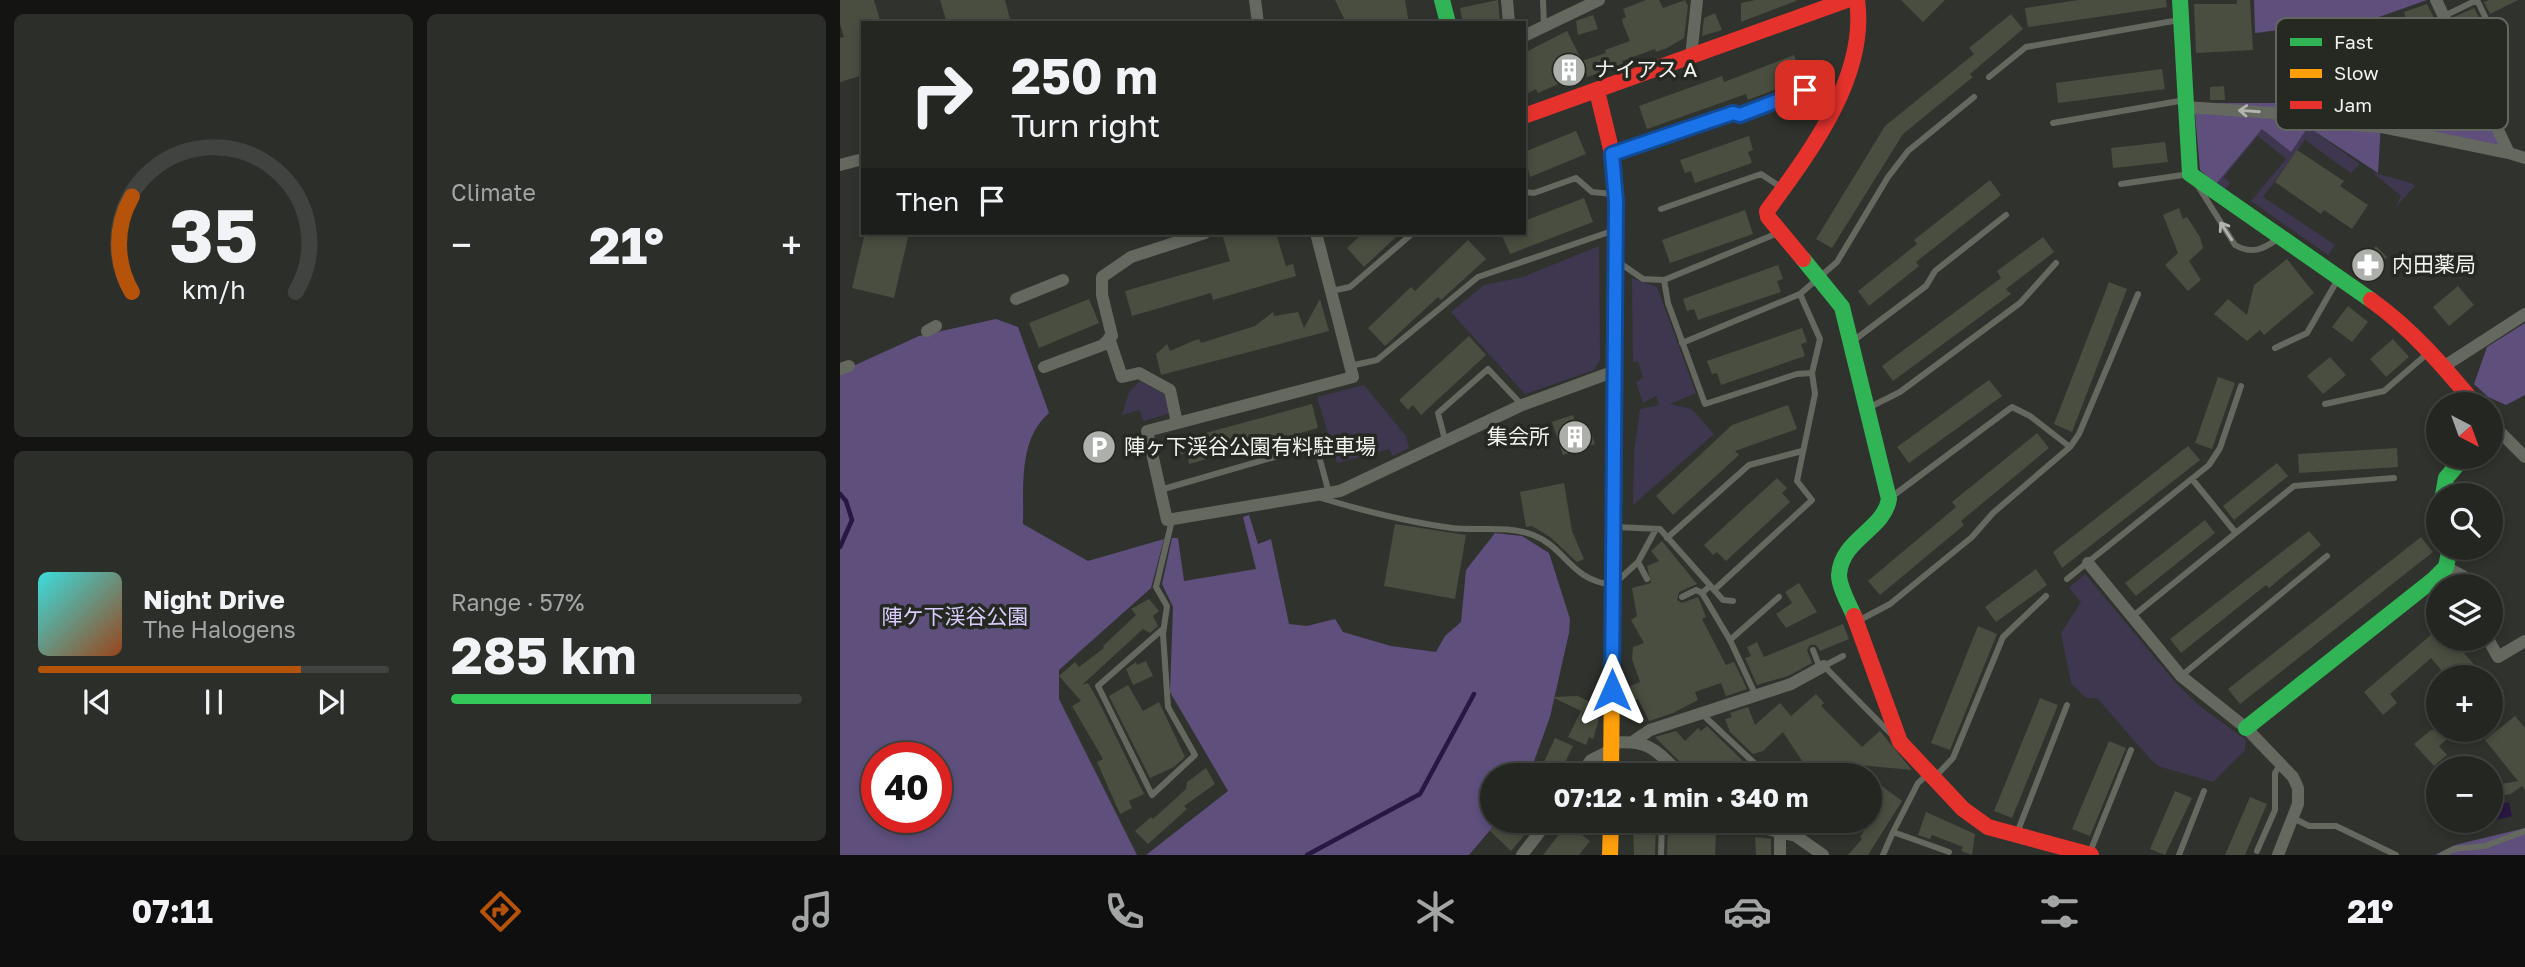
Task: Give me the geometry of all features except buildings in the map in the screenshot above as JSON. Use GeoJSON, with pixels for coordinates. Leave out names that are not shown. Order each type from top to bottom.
{"type":"FeatureCollection","features":[{"type":"Feature","properties":{"kind":"street"},"geometry":{"type":"LineString","coordinates":[[1255,0],[1258,21]]}},
{"type":"Feature","properties":{"kind":"street"},"geometry":{"type":"LineString","coordinates":[[1443,0],[1448,21]]}},
{"type":"Feature","properties":{"kind":"street"},"geometry":{"type":"LineString","coordinates":[[1507,0],[1509,21]]}},
{"type":"Feature","properties":{"kind":"street"},"geometry":{"type":"LineString","coordinates":[[1526,35],[1599,0]]}},
{"type":"Feature","properties":{"kind":"street"},"geometry":{"type":"LineString","coordinates":[[1692,57],[1697,0]]}},
{"type":"Feature","properties":{"kind":"street"},"geometry":{"type":"LineString","coordinates":[[1526,115],[1847,0]]}},
{"type":"Feature","properties":{"kind":"street"},"geometry":{"type":"LineString","coordinates":[[1857,0],[1863,17],[1861,40],[1853,65],[1834,103],[1767,211],[1780,232],[1842,307],[1853,341],[1889,499],[1889,506],[1882,517],[1860,534],[1843,557],[1839,576],[1855,623],[1859,646],[1900,742],[1975,819],[1988,827],[2090,855]]}},
{"type":"Feature","properties":{"kind":"street"},"geometry":{"type":"LineString","coordinates":[[2180,0],[2190,174],[2391,314],[2430,351],[2465,392]]}},
{"type":"Feature","properties":{"kind":"street"},"geometry":{"type":"LineString","coordinates":[[2436,0],[2444,17]]}},
{"type":"Feature","properties":{"kind":"street"},"geometry":{"type":"LineString","coordinates":[[1597,91],[1612,154],[1616,230],[1611,763]]}},
{"type":"Feature","properties":{"kind":"street"},"geometry":{"type":"LineString","coordinates":[[2186,104],[2276,114]]}},
{"type":"Feature","properties":{"kind":"street"},"geometry":{"type":"LineString","coordinates":[[2397,130],[2525,158]]}},
{"type":"Feature","properties":{"kind":"street"},"geometry":{"type":"LineString","coordinates":[[2498,130],[2509,153]]}},
{"type":"Feature","properties":{"kind":"street"},"geometry":{"type":"LineString","coordinates":[[840,165],[861,160]]}},
{"type":"Feature","properties":{"kind":"street"},"geometry":{"type":"LineString","coordinates":[[1044,367],[1103,345],[1112,336],[1102,295],[1102,277],[1131,257],[1200,235]]}},
{"type":"Feature","properties":{"kind":"street"},"geometry":{"type":"LineString","coordinates":[[1317,235],[1353,377],[1147,431],[1167,520],[1329,494],[1522,405],[1615,370]]}},
{"type":"Feature","properties":{"kind":"street"},"geometry":{"type":"LineString","coordinates":[[1016,299],[1063,280]]}},
{"type":"Feature","properties":{"kind":"street"},"geometry":{"type":"LineString","coordinates":[[2443,366],[2525,314]]}},
{"type":"Feature","properties":{"kind":"street"},"geometry":{"type":"LineString","coordinates":[[1109,338],[1122,377],[1139,373],[1170,390],[1177,423]]}},
{"type":"Feature","properties":{"kind":"street"},"geometry":{"type":"LineString","coordinates":[[2503,436],[2525,457]]}},
{"type":"Feature","properties":{"kind":"street"},"geometry":{"type":"LineString","coordinates":[[2246,729],[2446,567],[2448,560]]}},
{"type":"Feature","properties":{"kind":"street"},"geometry":{"type":"LineString","coordinates":[[2088,562],[2180,676],[2246,729],[2293,777],[2298,788],[2294,818],[2278,855]]}},
{"type":"Feature","properties":{"kind":"street"},"geometry":{"type":"LineString","coordinates":[[2446,567],[2459,574]]}},
{"type":"Feature","properties":{"kind":"street"},"geometry":{"type":"LineString","coordinates":[[2495,651],[2498,657],[2525,640]]}},
{"type":"Feature","properties":{"kind":"street"},"geometry":{"type":"LineString","coordinates":[[1589,763],[1611,747],[1634,741],[1650,730],[1756,696],[1822,668]]}},
{"type":"Feature","properties":{"kind":"street"},"geometry":{"type":"LineString","coordinates":[[1634,741],[1651,746],[1669,763]]}},
{"type":"Feature","properties":{"kind":"street"},"geometry":{"type":"LineString","coordinates":[[1522,855],[1539,833]]}},
{"type":"Feature","properties":{"kind":"street"},"geometry":{"type":"LineString","coordinates":[[1610,855],[1611,833]]}},
{"type":"Feature","properties":{"kind":"street"},"geometry":{"type":"LineString","coordinates":[[1780,833],[1780,855]]}},
{"type":"Feature","properties":{"kind":"street"},"geometry":{"type":"LineString","coordinates":[[1784,833],[1796,836],[1823,855]]}},
{"type":"Feature","properties":{"kind":"lane"},"geometry":{"type":"LineString","coordinates":[[1543,0],[1544,27]]}},
{"type":"Feature","properties":{"kind":"lane"},"geometry":{"type":"LineString","coordinates":[[2444,17],[2477,0],[2486,18]]}},
{"type":"Feature","properties":{"kind":"lane"},"geometry":{"type":"LineString","coordinates":[[1989,77],[2026,47],[2181,19]]}},
{"type":"Feature","properties":{"kind":"lane"},"geometry":{"type":"LineString","coordinates":[[1612,154],[1733,113],[1740,115],[1805,90],[1834,103]]}},
{"type":"Feature","properties":{"kind":"lane"},"geometry":{"type":"LineString","coordinates":[[1682,343],[1800,294],[1820,278],[1837,262],[1888,177],[1908,151],[1974,97]]}},
{"type":"Feature","properties":{"kind":"lane"},"geometry":{"type":"LineString","coordinates":[[2053,123],[2186,104]]}},
{"type":"Feature","properties":{"kind":"lane"},"geometry":{"type":"LineString","coordinates":[[1661,209],[1761,174],[1783,189]]}},
{"type":"Feature","properties":{"kind":"lane"},"geometry":{"type":"LineString","coordinates":[[2121,184],[2190,174],[2235,245],[2244,250],[2257,250],[2280,237]]}},
{"type":"Feature","properties":{"kind":"lane"},"geometry":{"type":"LineString","coordinates":[[1526,192],[1534,192],[1576,178],[1592,192],[1615,194]]}},
{"type":"Feature","properties":{"kind":"lane"},"geometry":{"type":"LineString","coordinates":[[1853,341],[1926,286],[1935,271],[2006,215]]}},
{"type":"Feature","properties":{"kind":"lane"},"geometry":{"type":"LineString","coordinates":[[1350,366],[1377,360],[1478,277],[1616,230]]}},
{"type":"Feature","properties":{"kind":"lane"},"geometry":{"type":"LineString","coordinates":[[1615,260],[1643,279],[1664,280],[1780,232]]}},
{"type":"Feature","properties":{"kind":"lane"},"geometry":{"type":"LineString","coordinates":[[1331,291],[1350,287],[1411,235]]}},
{"type":"Feature","properties":{"kind":"lane"},"geometry":{"type":"LineString","coordinates":[[1868,408],[1900,392],[2020,303],[2056,263]]}},
{"type":"Feature","properties":{"kind":"lane"},"geometry":{"type":"LineString","coordinates":[[2274,348],[2308,333],[2339,277]]}},
{"type":"Feature","properties":{"kind":"lane"},"geometry":{"type":"LineString","coordinates":[[1664,280],[1668,303],[1705,404],[1797,374],[1812,373]]}},
{"type":"Feature","properties":{"kind":"lane"},"geometry":{"type":"LineString","coordinates":[[1702,593],[1712,588],[1812,500],[1797,481],[1815,394],[1812,373],[1820,339],[1800,294]]}},
{"type":"Feature","properties":{"kind":"lane"},"geometry":{"type":"LineString","coordinates":[[1855,623],[1890,604],[1972,537],[1993,513],[2070,447],[2080,435],[2137,294]]}},
{"type":"Feature","properties":{"kind":"lane"},"geometry":{"type":"LineString","coordinates":[[2325,404],[2384,391],[2430,351]]}},
{"type":"Feature","properties":{"kind":"lane"},"geometry":{"type":"LineString","coordinates":[[1445,440],[1438,413],[1488,369],[1522,405]]}},
{"type":"Feature","properties":{"kind":"lane"},"geometry":{"type":"LineString","coordinates":[[2067,579],[2209,465],[2220,448],[2241,386]]}},
{"type":"Feature","properties":{"kind":"lane"},"geometry":{"type":"LineString","coordinates":[[1889,499],[2012,407],[2030,416],[2070,447]]}},
{"type":"Feature","properties":{"kind":"lane"},"geometry":{"type":"LineString","coordinates":[[1160,489],[1316,445],[1329,494]]}},
{"type":"Feature","properties":{"kind":"lane"},"geometry":{"type":"LineString","coordinates":[[1667,538],[1749,465],[1802,451]]}},
{"type":"Feature","properties":{"kind":"lane"},"geometry":{"type":"LineString","coordinates":[[2133,616],[2294,486],[2394,478]]}},
{"type":"Feature","properties":{"kind":"lane"},"geometry":{"type":"LineString","coordinates":[[2192,479],[2236,533]]}},
{"type":"Feature","properties":{"kind":"lane"},"geometry":{"type":"LineString","coordinates":[[1315,496],[1388,517],[1455,528],[1510,529],[1534,535],[1579,575],[1594,583],[1613,586],[1638,562],[1656,529]]}},
{"type":"Feature","properties":{"kind":"lane"},"geometry":{"type":"LineString","coordinates":[[1164,628],[1098,686],[1152,795],[1195,755],[1168,707],[1164,628],[1167,606],[1156,587],[1172,520]]}},
{"type":"Feature","properties":{"kind":"lane"},"geometry":{"type":"LineString","coordinates":[[1613,527],[1656,529],[1723,600],[1733,601]]}},
{"type":"Feature","properties":{"kind":"lane"},"geometry":{"type":"LineString","coordinates":[[2180,676],[2327,556]]}},
{"type":"Feature","properties":{"kind":"lane"},"geometry":{"type":"LineString","coordinates":[[1638,562],[1647,579]]}},
{"type":"Feature","properties":{"kind":"lane"},"geometry":{"type":"LineString","coordinates":[[1682,597],[1696,590],[1702,593],[1730,640],[1756,696]]}},
{"type":"Feature","properties":{"kind":"lane"},"geometry":{"type":"LineString","coordinates":[[1883,855],[1918,783],[1953,758],[2003,637],[2046,596]]}},
{"type":"Feature","properties":{"kind":"lane"},"geometry":{"type":"LineString","coordinates":[[1730,640],[1779,597]]}},
{"type":"Feature","properties":{"kind":"lane"},"geometry":{"type":"LineString","coordinates":[[1813,650],[1822,668],[1883,729],[1900,742]]}},
{"type":"Feature","properties":{"kind":"lane"},"geometry":{"type":"LineString","coordinates":[[1822,668],[1843,656]]}},
{"type":"Feature","properties":{"kind":"lane"},"geometry":{"type":"LineString","coordinates":[[2017,834],[2067,705]]}},
{"type":"Feature","properties":{"kind":"lane"},"geometry":{"type":"LineString","coordinates":[[1702,713],[1754,763]]}},
{"type":"Feature","properties":{"kind":"lane"},"geometry":{"type":"LineString","coordinates":[[2090,855],[2131,750]]}},
{"type":"Feature","properties":{"kind":"lane"},"geometry":{"type":"LineString","coordinates":[[1663,757],[1663,763]]}},
{"type":"Feature","properties":{"kind":"lane"},"geometry":{"type":"LineString","coordinates":[[2257,851],[2275,810],[2275,773],[2281,763]]}},
{"type":"Feature","properties":{"kind":"lane"},"geometry":{"type":"LineString","coordinates":[[2179,855],[2204,791]]}},
{"type":"Feature","properties":{"kind":"lane"},"geometry":{"type":"LineString","coordinates":[[2294,818],[2309,826],[2336,826],[2396,855]]}},
{"type":"Feature","properties":{"kind":"lane"},"geometry":{"type":"LineString","coordinates":[[2442,855],[2454,849],[2485,846],[2525,831]]}},
{"type":"Feature","properties":{"kind":"lane"},"geometry":{"type":"LineString","coordinates":[[1893,832],[1950,852]]}},
{"type":"Feature","properties":{"kind":"lane"},"geometry":{"type":"LineString","coordinates":[[1661,855],[1662,833]]}},
{"type":"Feature","properties":{"kind":"shaded area"},"geometry":{"type":"Polygon","coordinates":[[[2262,129],[2312,130],[2360,164],[2351,173],[2305,140],[2263,197],[2335,245],[2328,255],[2251,201],[2286,159],[2258,136],[2224,177],[2230,183],[2225,190],[2216,184],[2262,129]]]}},
{"type":"Feature","properties":{"kind":"shaded area"},"geometry":{"type":"Polygon","coordinates":[[[2372,172],[2415,186],[2395,208],[2401,196],[2372,172]]]}},
{"type":"Feature","properties":{"kind":"shaded area"},"geometry":{"type":"Polygon","coordinates":[[[1599,246],[1600,360],[1594,370],[1525,394],[1451,312],[1484,285],[1523,277],[1599,246]]]}},
{"type":"Feature","properties":{"kind":"shaded area"},"geometry":{"type":"Polygon","coordinates":[[[1632,278],[1657,287],[1696,393],[1670,404],[1692,409],[1714,434],[1633,505],[1634,454],[1640,409],[1659,405],[1656,396],[1643,403],[1636,382],[1643,378],[1638,361],[1633,362],[1632,278]]]}},
{"type":"Feature","properties":{"kind":"shaded area"},"geometry":{"type":"Polygon","coordinates":[[[1140,381],[1168,396],[1171,413],[1143,421],[1140,410],[1122,415],[1129,392],[1140,381]]]}},
{"type":"Feature","properties":{"kind":"shaded area"},"geometry":{"type":"Polygon","coordinates":[[[1364,385],[1406,436],[1409,448],[1393,456],[1389,449],[1337,463],[1317,397],[1364,385]]]}},
{"type":"Feature","properties":{"kind":"shaded area"},"geometry":{"type":"Polygon","coordinates":[[[2085,574],[2175,682],[2197,704],[2246,740],[2245,750],[2213,782],[2161,767],[2152,761],[2097,698],[2086,698],[2071,683],[2061,633],[2081,602],[2069,588],[2085,574]]]}},
{"type":"Feature","properties":{"kind":"shaded area"},"geometry":{"type":"Polygon","coordinates":[[[2509,802],[2512,816],[2503,818],[2503,803],[2509,802]]]}},
{"type":"Feature","properties":{"kind":"green space"},"geometry":{"type":"Polygon","coordinates":[[[2254,0],[2427,0],[2378,18],[2276,18],[2276,30],[2255,33],[2254,0]]]}},
{"type":"Feature","properties":{"kind":"green space"},"geometry":{"type":"Polygon","coordinates":[[[2194,103],[2276,103],[2276,130],[2306,130],[2291,152],[2262,129],[2216,184],[2200,170],[2194,103]]]}},
{"type":"Feature","properties":{"kind":"green space"},"geometry":{"type":"Polygon","coordinates":[[[2313,130],[2381,130],[2378,173],[2313,130]]]}},
{"type":"Feature","properties":{"kind":"green space"},"geometry":{"type":"Polygon","coordinates":[[[2414,130],[2493,130],[2502,149],[2414,130]]]}},
{"type":"Feature","properties":{"kind":"green space","name":"陣ケ下渓谷公園"},"geometry":{"type":"Polygon","coordinates":[[[996,319],[1018,327],[1049,413],[1039,424],[1027,450],[1023,479],[1023,524],[1088,561],[1164,539],[1151,588],[1059,670],[1059,699],[1137,855],[840,855],[840,372],[919,336],[996,319]]]}},
{"type":"Feature","properties":{"kind":"green space"},"geometry":{"type":"Polygon","coordinates":[[[2525,323],[2525,395],[2506,405],[2503,404],[2503,392],[2483,392],[2474,384],[2487,347],[2525,323]]]}},
{"type":"Feature","properties":{"kind":"green space"},"geometry":{"type":"Polygon","coordinates":[[[1249,515],[1258,544],[1271,539],[1289,624],[1307,626],[1335,619],[1343,632],[1391,646],[1436,652],[1445,636],[1461,622],[1466,570],[1495,533],[1522,536],[1549,553],[1570,619],[1550,717],[1533,763],[1480,763],[1480,833],[1488,833],[1469,855],[1146,855],[1228,791],[1170,692],[1173,607],[1162,584],[1172,538],[1178,538],[1184,581],[1256,569],[1243,517],[1249,515]]]}},
{"type":"Feature","properties":{"kind":"green space"},"geometry":{"type":"Polygon","coordinates":[[[2525,828],[2525,855],[2435,855],[2455,845],[2525,828]]]}},
{"type":"Feature","properties":{"kind":"waterway"},"geometry":{"type":"LineString","coordinates":[[840,494],[846,501],[852,520],[840,547]]}},
{"type":"Feature","properties":{"kind":"waterway"},"geometry":{"type":"LineString","coordinates":[[1307,855],[1420,794],[1474,694]]}},
{"type":"Feature","properties":{"kind":"traffic: fast"},"geometry":{"type":"LineString","coordinates":[[1442,0],[1447,21]]}},
{"type":"Feature","properties":{"kind":"traffic: fast"},"geometry":{"type":"LineString","coordinates":[[2180,0],[2190,174],[2371,300]]}},
{"type":"Feature","properties":{"kind":"traffic: fast"},"geometry":{"type":"LineString","coordinates":[[1803,259],[1842,307],[1889,499],[1879,519],[1854,543],[1842,563],[1839,580],[1854,616]]}},
{"type":"Feature","properties":{"kind":"traffic: fast"},"geometry":{"type":"LineString","coordinates":[[2445,483],[2454,469]]}},
{"type":"Feature","properties":{"kind":"traffic: fast"},"geometry":{"type":"LineString","coordinates":[[2246,728],[2434,579],[2446,567],[2447,560]]}},
{"type":"Feature","properties":{"kind":"traffic: slow"},"geometry":{"type":"LineString","coordinates":[[1611,763],[1614,480]]}},
{"type":"Feature","properties":{"kind":"traffic: slow"},"geometry":{"type":"LineString","coordinates":[[1610,855],[1611,833]]}},
{"type":"Feature","properties":{"kind":"traffic: jam"},"geometry":{"type":"LineString","coordinates":[[1526,115],[1847,0]]}},
{"type":"Feature","properties":{"kind":"traffic: jam"},"geometry":{"type":"LineString","coordinates":[[1803,259],[1768,217],[1767,211],[1801,164],[1845,85],[1854,57],[1858,28],[1857,0]]}},
{"type":"Feature","properties":{"kind":"traffic: jam"},"geometry":{"type":"LineString","coordinates":[[1597,91],[1611,149],[1616,201],[1614,480]]}},
{"type":"Feature","properties":{"kind":"traffic: jam"},"geometry":{"type":"LineString","coordinates":[[2371,300],[2413,336],[2465,392]]}},
{"type":"Feature","properties":{"kind":"traffic: jam"},"geometry":{"type":"LineString","coordinates":[[1854,616],[1900,742],[1963,809],[1988,827],[2091,855]]}},
{"type":"Feature","properties":{"kind":"place","name":"ナイアス A"},"geometry":{"type":"Point","coordinates":[1569,70]}},
{"type":"Feature","properties":{"kind":"place","name":"内田薬局"},"geometry":{"type":"Point","coordinates":[2368,265]}},
{"type":"Feature","properties":{"kind":"place","name":"集会所"},"geometry":{"type":"Point","coordinates":[1575,437]}},
{"type":"Feature","properties":{"kind":"place","name":"陣ヶ下渓谷公園有料駐車場"},"geometry":{"type":"Point","coordinates":[1099,447]}},
{"type":"Feature","properties":{"kind":"route"},"geometry":{"type":"LineString","coordinates":[[1612,690],[1616,201],[1612,154],[1733,113],[1740,115],[1805,90]]}}]}
